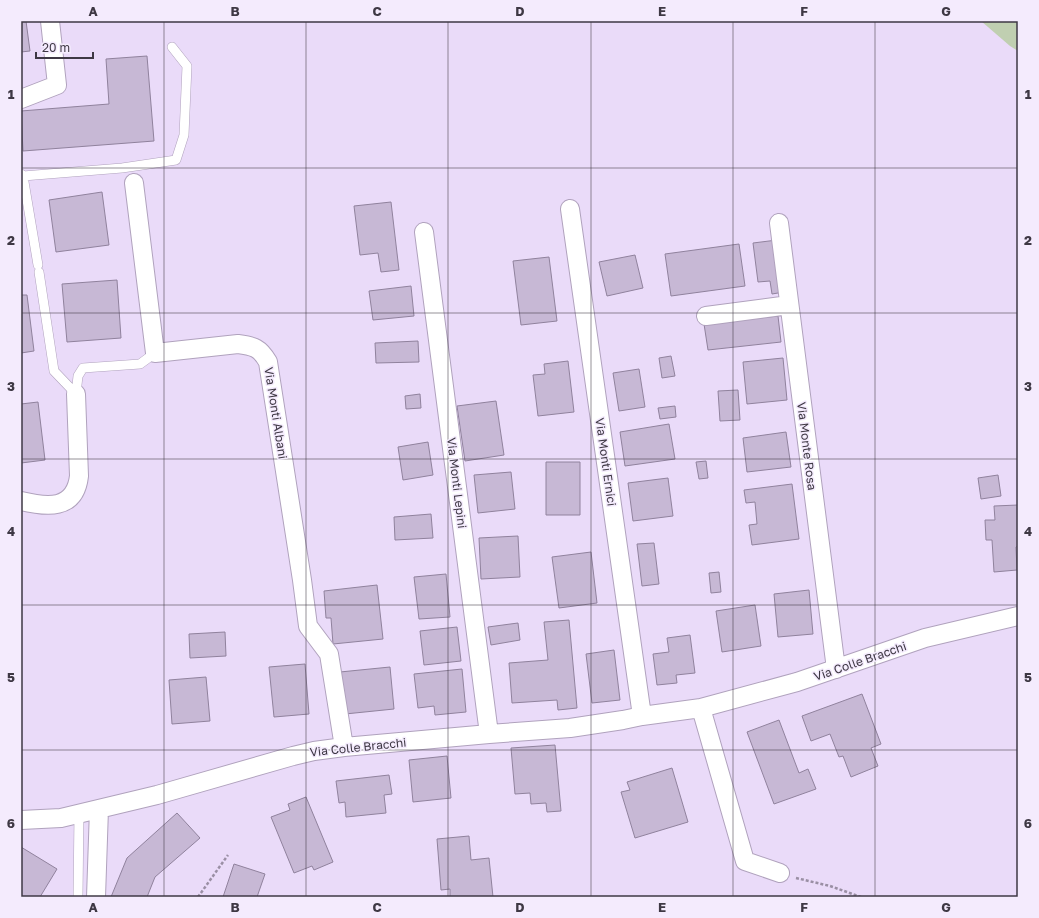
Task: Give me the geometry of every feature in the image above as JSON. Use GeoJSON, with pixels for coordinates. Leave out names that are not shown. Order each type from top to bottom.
{"type":"FeatureCollection","features":[{"type":"Feature","properties":{"kind":"street"},"geometry":{"type":"LineString","coordinates":[[21,99],[57,85],[50,21]]}},
{"type":"Feature","properties":{"kind":"street"},"geometry":{"type":"LineString","coordinates":[[134,183],[155,353]]}},
{"type":"Feature","properties":{"kind":"street","name":"Via Monti Ernici"},"geometry":{"type":"LineString","coordinates":[[570,209],[642,716]]}},
{"type":"Feature","properties":{"kind":"street","name":"Via Monte Rosa"},"geometry":{"type":"LineString","coordinates":[[778,223],[836,669]]}},
{"type":"Feature","properties":{"kind":"street","name":"Via Monti Lepini"},"geometry":{"type":"LineString","coordinates":[[424,232],[489,734]]}},
{"type":"Feature","properties":{"kind":"street"},"geometry":{"type":"LineString","coordinates":[[706,316],[789,305]]}},
{"type":"Feature","properties":{"kind":"street","name":"Via Monti Albani"},"geometry":{"type":"LineString","coordinates":[[155,353],[238,344],[250,346],[259,350],[268,362],[308,626],[329,654],[344,747]]}},
{"type":"Feature","properties":{"kind":"street"},"geometry":{"type":"LineString","coordinates":[[21,500],[42,505],[53,505],[63,502],[71,496],[77,487],[79,476],[76,394]]}},
{"type":"Feature","properties":{"kind":"street","name":"Via Colle Bracchi"},"geometry":{"type":"LineString","coordinates":[[21,820],[60,818],[79,814],[157,795],[314,751],[344,747],[570,728],[701,708],[797,682],[926,638],[1018,616]]}},
{"type":"Feature","properties":{"kind":"street"},"geometry":{"type":"LineString","coordinates":[[701,708],[746,862],[780,873]]}},
{"type":"Feature","properties":{"kind":"street"},"geometry":{"type":"LineString","coordinates":[[96,897],[99,809]]}},
{"type":"Feature","properties":{"kind":"lane"},"geometry":{"type":"LineString","coordinates":[[76,394],[54,371],[39,269],[22,175],[122,168],[176,160],[184,135],[186,66],[172,47]]}},
{"type":"Feature","properties":{"kind":"lane"},"geometry":{"type":"LineString","coordinates":[[76,394],[78,376],[83,368],[140,364],[155,353]]}},
{"type":"Feature","properties":{"kind":"lane"},"geometry":{"type":"LineString","coordinates":[[78,896],[79,814]]}},
{"type":"Feature","properties":{"kind":"path"},"geometry":{"type":"LineString","coordinates":[[198,897],[228,855]]}},
{"type":"Feature","properties":{"kind":"path"},"geometry":{"type":"LineString","coordinates":[[780,873],[830,886],[861,897]]}},
{"type":"Feature","properties":{"kind":"green space"},"geometry":{"type":"Polygon","coordinates":[[[981,21],[1018,21],[1018,51],[1010,46],[981,21]]]}},
{"type":"Feature","properties":{"kind":"building"},"geometry":{"type":"Polygon","coordinates":[[[21,21],[26,21],[30,51],[21,52],[21,21]]]}},
{"type":"Feature","properties":{"kind":"building"},"geometry":{"type":"Polygon","coordinates":[[[147,56],[154,141],[23,151],[21,111],[109,104],[106,59],[147,56]]]}},
{"type":"Feature","properties":{"kind":"building"},"geometry":{"type":"Polygon","coordinates":[[[102,192],[109,245],[56,252],[49,200],[102,192]]]}},
{"type":"Feature","properties":{"kind":"building"},"geometry":{"type":"Polygon","coordinates":[[[391,202],[399,270],[381,272],[378,253],[360,255],[354,206],[391,202]]]}},
{"type":"Feature","properties":{"kind":"building"},"geometry":{"type":"Polygon","coordinates":[[[777,240],[784,292],[772,294],[770,281],[758,282],[753,243],[777,240]]]}},
{"type":"Feature","properties":{"kind":"building"},"geometry":{"type":"Polygon","coordinates":[[[739,244],[745,286],[671,296],[665,254],[739,244]]]}},
{"type":"Feature","properties":{"kind":"building"},"geometry":{"type":"Polygon","coordinates":[[[635,255],[643,288],[607,296],[599,262],[635,255]]]}},
{"type":"Feature","properties":{"kind":"building"},"geometry":{"type":"Polygon","coordinates":[[[549,257],[557,321],[521,325],[513,261],[549,257]]]}},
{"type":"Feature","properties":{"kind":"building"},"geometry":{"type":"Polygon","coordinates":[[[117,280],[121,338],[67,342],[62,284],[117,280]]]}},
{"type":"Feature","properties":{"kind":"building"},"geometry":{"type":"Polygon","coordinates":[[[411,286],[414,316],[373,320],[369,291],[411,286]]]}},
{"type":"Feature","properties":{"kind":"building"},"geometry":{"type":"Polygon","coordinates":[[[21,295],[27,295],[34,351],[21,353],[21,295]]]}},
{"type":"Feature","properties":{"kind":"building"},"geometry":{"type":"Polygon","coordinates":[[[778,316],[781,342],[708,350],[704,324],[778,316]]]}},
{"type":"Feature","properties":{"kind":"building"},"geometry":{"type":"Polygon","coordinates":[[[418,341],[419,362],[376,363],[375,343],[418,341]]]}},
{"type":"Feature","properties":{"kind":"building"},"geometry":{"type":"Polygon","coordinates":[[[671,356],[675,376],[662,378],[659,358],[671,356]]]}},
{"type":"Feature","properties":{"kind":"building"},"geometry":{"type":"Polygon","coordinates":[[[783,358],[787,400],[747,404],[743,362],[783,358]]]}},
{"type":"Feature","properties":{"kind":"building"},"geometry":{"type":"Polygon","coordinates":[[[568,361],[574,412],[538,416],[533,375],[545,374],[544,364],[568,361]]]}},
{"type":"Feature","properties":{"kind":"building"},"geometry":{"type":"Polygon","coordinates":[[[639,369],[645,407],[619,411],[613,373],[639,369]]]}},
{"type":"Feature","properties":{"kind":"building"},"geometry":{"type":"Polygon","coordinates":[[[738,390],[740,420],[720,421],[718,391],[738,390]]]}},
{"type":"Feature","properties":{"kind":"building"},"geometry":{"type":"Polygon","coordinates":[[[420,394],[421,408],[406,409],[405,396],[420,394]]]}},
{"type":"Feature","properties":{"kind":"building"},"geometry":{"type":"Polygon","coordinates":[[[496,401],[504,455],[465,461],[457,406],[496,401]]]}},
{"type":"Feature","properties":{"kind":"building"},"geometry":{"type":"Polygon","coordinates":[[[38,402],[45,460],[21,463],[21,404],[38,402]]]}},
{"type":"Feature","properties":{"kind":"building"},"geometry":{"type":"Polygon","coordinates":[[[675,406],[676,417],[660,419],[658,408],[675,406]]]}},
{"type":"Feature","properties":{"kind":"building"},"geometry":{"type":"Polygon","coordinates":[[[669,424],[675,459],[625,466],[620,432],[669,424]]]}},
{"type":"Feature","properties":{"kind":"building"},"geometry":{"type":"Polygon","coordinates":[[[786,432],[791,467],[747,472],[743,438],[786,432]]]}},
{"type":"Feature","properties":{"kind":"building"},"geometry":{"type":"Polygon","coordinates":[[[428,442],[433,475],[403,480],[398,447],[428,442]]]}},
{"type":"Feature","properties":{"kind":"building"},"geometry":{"type":"Polygon","coordinates":[[[706,461],[708,478],[699,479],[696,462],[706,461]]]}},
{"type":"Feature","properties":{"kind":"building"},"geometry":{"type":"Polygon","coordinates":[[[546,462],[580,462],[580,515],[546,515],[546,462]]]}},
{"type":"Feature","properties":{"kind":"building"},"geometry":{"type":"Polygon","coordinates":[[[511,472],[515,509],[478,513],[474,475],[511,472]]]}},
{"type":"Feature","properties":{"kind":"building"},"geometry":{"type":"Polygon","coordinates":[[[998,475],[1001,496],[981,499],[978,478],[998,475]]]}},
{"type":"Feature","properties":{"kind":"building"},"geometry":{"type":"Polygon","coordinates":[[[668,478],[673,516],[633,521],[628,483],[668,478]]]}},
{"type":"Feature","properties":{"kind":"building"},"geometry":{"type":"Polygon","coordinates":[[[792,484],[799,539],[752,545],[749,525],[757,524],[755,502],[746,503],[744,490],[792,484]]]}},
{"type":"Feature","properties":{"kind":"building"},"geometry":{"type":"Polygon","coordinates":[[[1018,505],[1018,546],[1016,547],[1017,570],[994,572],[992,540],[986,540],[985,520],[995,520],[994,506],[1018,505]]]}},
{"type":"Feature","properties":{"kind":"building"},"geometry":{"type":"Polygon","coordinates":[[[431,514],[433,538],[395,540],[394,517],[431,514]]]}},
{"type":"Feature","properties":{"kind":"building"},"geometry":{"type":"Polygon","coordinates":[[[518,536],[520,577],[481,579],[479,538],[518,536]]]}},
{"type":"Feature","properties":{"kind":"building"},"geometry":{"type":"Polygon","coordinates":[[[654,543],[659,584],[642,586],[637,544],[654,543]]]}},
{"type":"Feature","properties":{"kind":"building"},"geometry":{"type":"Polygon","coordinates":[[[591,552],[597,603],[559,608],[552,557],[591,552]]]}},
{"type":"Feature","properties":{"kind":"building"},"geometry":{"type":"Polygon","coordinates":[[[719,572],[721,592],[711,593],[709,573],[719,572]]]}},
{"type":"Feature","properties":{"kind":"building"},"geometry":{"type":"Polygon","coordinates":[[[446,574],[450,617],[419,619],[414,577],[446,574]]]}},
{"type":"Feature","properties":{"kind":"building"},"geometry":{"type":"Polygon","coordinates":[[[377,585],[383,639],[333,644],[331,618],[326,618],[324,591],[377,585]]]}},
{"type":"Feature","properties":{"kind":"building"},"geometry":{"type":"Polygon","coordinates":[[[809,590],[813,634],[778,637],[774,594],[809,590]]]}},
{"type":"Feature","properties":{"kind":"building"},"geometry":{"type":"Polygon","coordinates":[[[755,605],[761,646],[722,652],[716,611],[755,605]]]}},
{"type":"Feature","properties":{"kind":"building"},"geometry":{"type":"Polygon","coordinates":[[[569,620],[577,708],[558,710],[557,700],[512,703],[509,663],[548,660],[544,622],[569,620]]]}},
{"type":"Feature","properties":{"kind":"building"},"geometry":{"type":"Polygon","coordinates":[[[518,623],[520,640],[491,645],[488,627],[518,623]]]}},
{"type":"Feature","properties":{"kind":"building"},"geometry":{"type":"Polygon","coordinates":[[[457,627],[461,661],[424,665],[420,631],[457,627]]]}},
{"type":"Feature","properties":{"kind":"building"},"geometry":{"type":"Polygon","coordinates":[[[225,632],[226,656],[190,658],[189,634],[225,632]]]}},
{"type":"Feature","properties":{"kind":"building"},"geometry":{"type":"Polygon","coordinates":[[[690,635],[695,673],[676,675],[677,683],[657,685],[653,654],[669,652],[667,638],[690,635]]]}},
{"type":"Feature","properties":{"kind":"building"},"geometry":{"type":"Polygon","coordinates":[[[614,650],[620,700],[592,703],[586,654],[614,650]]]}},
{"type":"Feature","properties":{"kind":"building"},"geometry":{"type":"Polygon","coordinates":[[[305,664],[309,714],[274,717],[269,667],[305,664]]]}},
{"type":"Feature","properties":{"kind":"building"},"geometry":{"type":"Polygon","coordinates":[[[390,667],[394,709],[345,714],[340,672],[390,667]]]}},
{"type":"Feature","properties":{"kind":"building"},"geometry":{"type":"Polygon","coordinates":[[[462,669],[466,712],[435,715],[434,706],[418,708],[414,674],[462,669]]]}},
{"type":"Feature","properties":{"kind":"building"},"geometry":{"type":"Polygon","coordinates":[[[206,677],[210,721],[172,724],[169,680],[206,677]]]}},
{"type":"Feature","properties":{"kind":"building"},"geometry":{"type":"Polygon","coordinates":[[[862,694],[881,744],[871,748],[878,766],[851,777],[843,756],[839,757],[830,734],[811,741],[802,716],[862,694]]]}},
{"type":"Feature","properties":{"kind":"building"},"geometry":{"type":"Polygon","coordinates":[[[779,720],[799,773],[808,769],[816,789],[774,804],[747,732],[779,720]]]}},
{"type":"Feature","properties":{"kind":"building"},"geometry":{"type":"Polygon","coordinates":[[[555,745],[561,811],[547,812],[546,803],[531,804],[530,793],[515,794],[511,748],[555,745]]]}},
{"type":"Feature","properties":{"kind":"building"},"geometry":{"type":"Polygon","coordinates":[[[447,756],[451,798],[413,802],[409,760],[447,756]]]}},
{"type":"Feature","properties":{"kind":"building"},"geometry":{"type":"Polygon","coordinates":[[[672,768],[688,822],[635,838],[621,792],[630,790],[627,782],[672,768]]]}},
{"type":"Feature","properties":{"kind":"building"},"geometry":{"type":"Polygon","coordinates":[[[389,775],[392,794],[384,795],[386,813],[346,817],[345,802],[339,803],[336,781],[389,775]]]}},
{"type":"Feature","properties":{"kind":"building"},"geometry":{"type":"Polygon","coordinates":[[[306,797],[333,862],[314,870],[312,866],[294,873],[271,817],[290,810],[288,804],[306,797]]]}},
{"type":"Feature","properties":{"kind":"building"},"geometry":{"type":"Polygon","coordinates":[[[177,813],[200,838],[155,877],[147,897],[111,897],[127,858],[177,813]]]}},
{"type":"Feature","properties":{"kind":"building"},"geometry":{"type":"Polygon","coordinates":[[[469,836],[471,860],[489,858],[493,897],[450,897],[450,889],[441,890],[437,839],[469,836]]]}},
{"type":"Feature","properties":{"kind":"building"},"geometry":{"type":"Polygon","coordinates":[[[21,847],[57,869],[40,897],[21,897],[21,847]]]}},
{"type":"Feature","properties":{"kind":"building"},"geometry":{"type":"Polygon","coordinates":[[[234,864],[265,874],[257,897],[223,897],[234,864]]]}}]}
